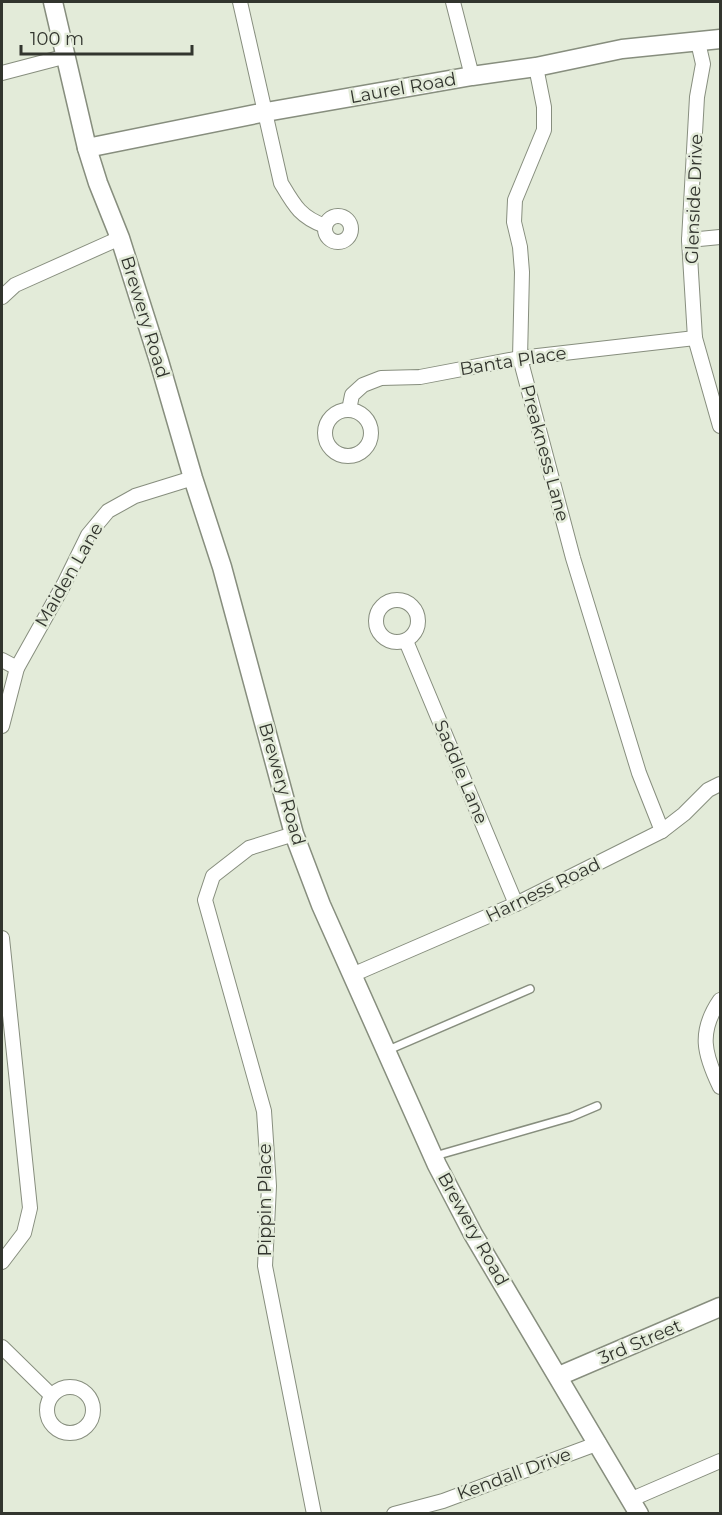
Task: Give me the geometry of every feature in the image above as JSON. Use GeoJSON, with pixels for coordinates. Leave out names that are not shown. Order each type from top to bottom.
{"type":"FeatureCollection","features":[{"type":"Feature","properties":{"kind":"street","name":"Brewery Road"},"geometry":{"type":"LineString","coordinates":[[52,2],[67,56],[87,148],[120,238],[222,567],[294,834],[321,904],[433,1157],[473,1234],[636,1506]]}},
{"type":"Feature","properties":{"kind":"street"},"geometry":{"type":"LineString","coordinates":[[240,2],[281,183],[296,208],[309,220],[325,226]]}},
{"type":"Feature","properties":{"kind":"street"},"geometry":{"type":"LineString","coordinates":[[453,2],[472,76]]}},
{"type":"Feature","properties":{"kind":"street","name":"Laurel Road"},"geometry":{"type":"LineString","coordinates":[[87,148],[266,112],[472,76],[536,68],[622,49],[720,39]]}},
{"type":"Feature","properties":{"kind":"street","name":"Glenside Drive"},"geometry":{"type":"LineString","coordinates":[[698,42],[703,64],[698,97],[689,240],[695,338],[720,426]]}},
{"type":"Feature","properties":{"kind":"street"},"geometry":{"type":"LineString","coordinates":[[2,73],[67,56]]}},
{"type":"Feature","properties":{"kind":"street","name":"Preakness Lane"},"geometry":{"type":"LineString","coordinates":[[536,68],[544,107],[544,130],[515,200],[514,222],[520,246],[522,272],[520,358],[573,558],[639,773],[662,831]]}},
{"type":"Feature","properties":{"kind":"street"},"geometry":{"type":"LineString","coordinates":[[689,240],[720,237]]}},
{"type":"Feature","properties":{"kind":"street"},"geometry":{"type":"LineString","coordinates":[[2,297],[15,285],[120,238]]}},
{"type":"Feature","properties":{"kind":"street","name":"Banta Place"},"geometry":{"type":"LineString","coordinates":[[349,410],[352,396],[363,385],[381,378],[420,377],[520,358],[695,338]]}},
{"type":"Feature","properties":{"kind":"street","name":"Maiden Lane"},"geometry":{"type":"LineString","coordinates":[[2,726],[17,668],[88,536],[108,511],[135,496],[193,478]]}},
{"type":"Feature","properties":{"kind":"street","name":"Saddle Lane"},"geometry":{"type":"LineString","coordinates":[[406,640],[516,904]]}},
{"type":"Feature","properties":{"kind":"street"},"geometry":{"type":"LineString","coordinates":[[2,660],[17,668]]}},
{"type":"Feature","properties":{"kind":"street","name":"Harness Road"},"geometry":{"type":"LineString","coordinates":[[352,975],[516,904],[662,831],[684,814],[708,790],[720,784]]}},
{"type":"Feature","properties":{"kind":"street","name":"Pippin Place"},"geometry":{"type":"LineString","coordinates":[[294,834],[249,848],[213,876],[205,900],[264,1111],[269,1186],[265,1266],[314,1514]]}},
{"type":"Feature","properties":{"kind":"street"},"geometry":{"type":"LineString","coordinates":[[2,938],[30,1208],[24,1233],[2,1262]]}},
{"type":"Feature","properties":{"kind":"street"},"geometry":{"type":"LineString","coordinates":[[720,1000],[710,1016],[704,1044],[720,1087]]}},
{"type":"Feature","properties":{"kind":"street","name":"3rd Street"},"geometry":{"type":"LineString","coordinates":[[560,1376],[720,1307]]}},
{"type":"Feature","properties":{"kind":"street"},"geometry":{"type":"LineString","coordinates":[[2,1347],[51,1395]]}},
{"type":"Feature","properties":{"kind":"street","name":"Kendall Drive"},"geometry":{"type":"LineString","coordinates":[[394,1514],[443,1501],[599,1443]]}},
{"type":"Feature","properties":{"kind":"street"},"geometry":{"type":"LineString","coordinates":[[636,1506],[720,1461]]}},
{"type":"Feature","properties":{"kind":"lane"},"geometry":{"type":"LineString","coordinates":[[386,1051],[530,989]]}},
{"type":"Feature","properties":{"kind":"lane"},"geometry":{"type":"LineString","coordinates":[[433,1157],[571,1117],[597,1106]]}}]}
